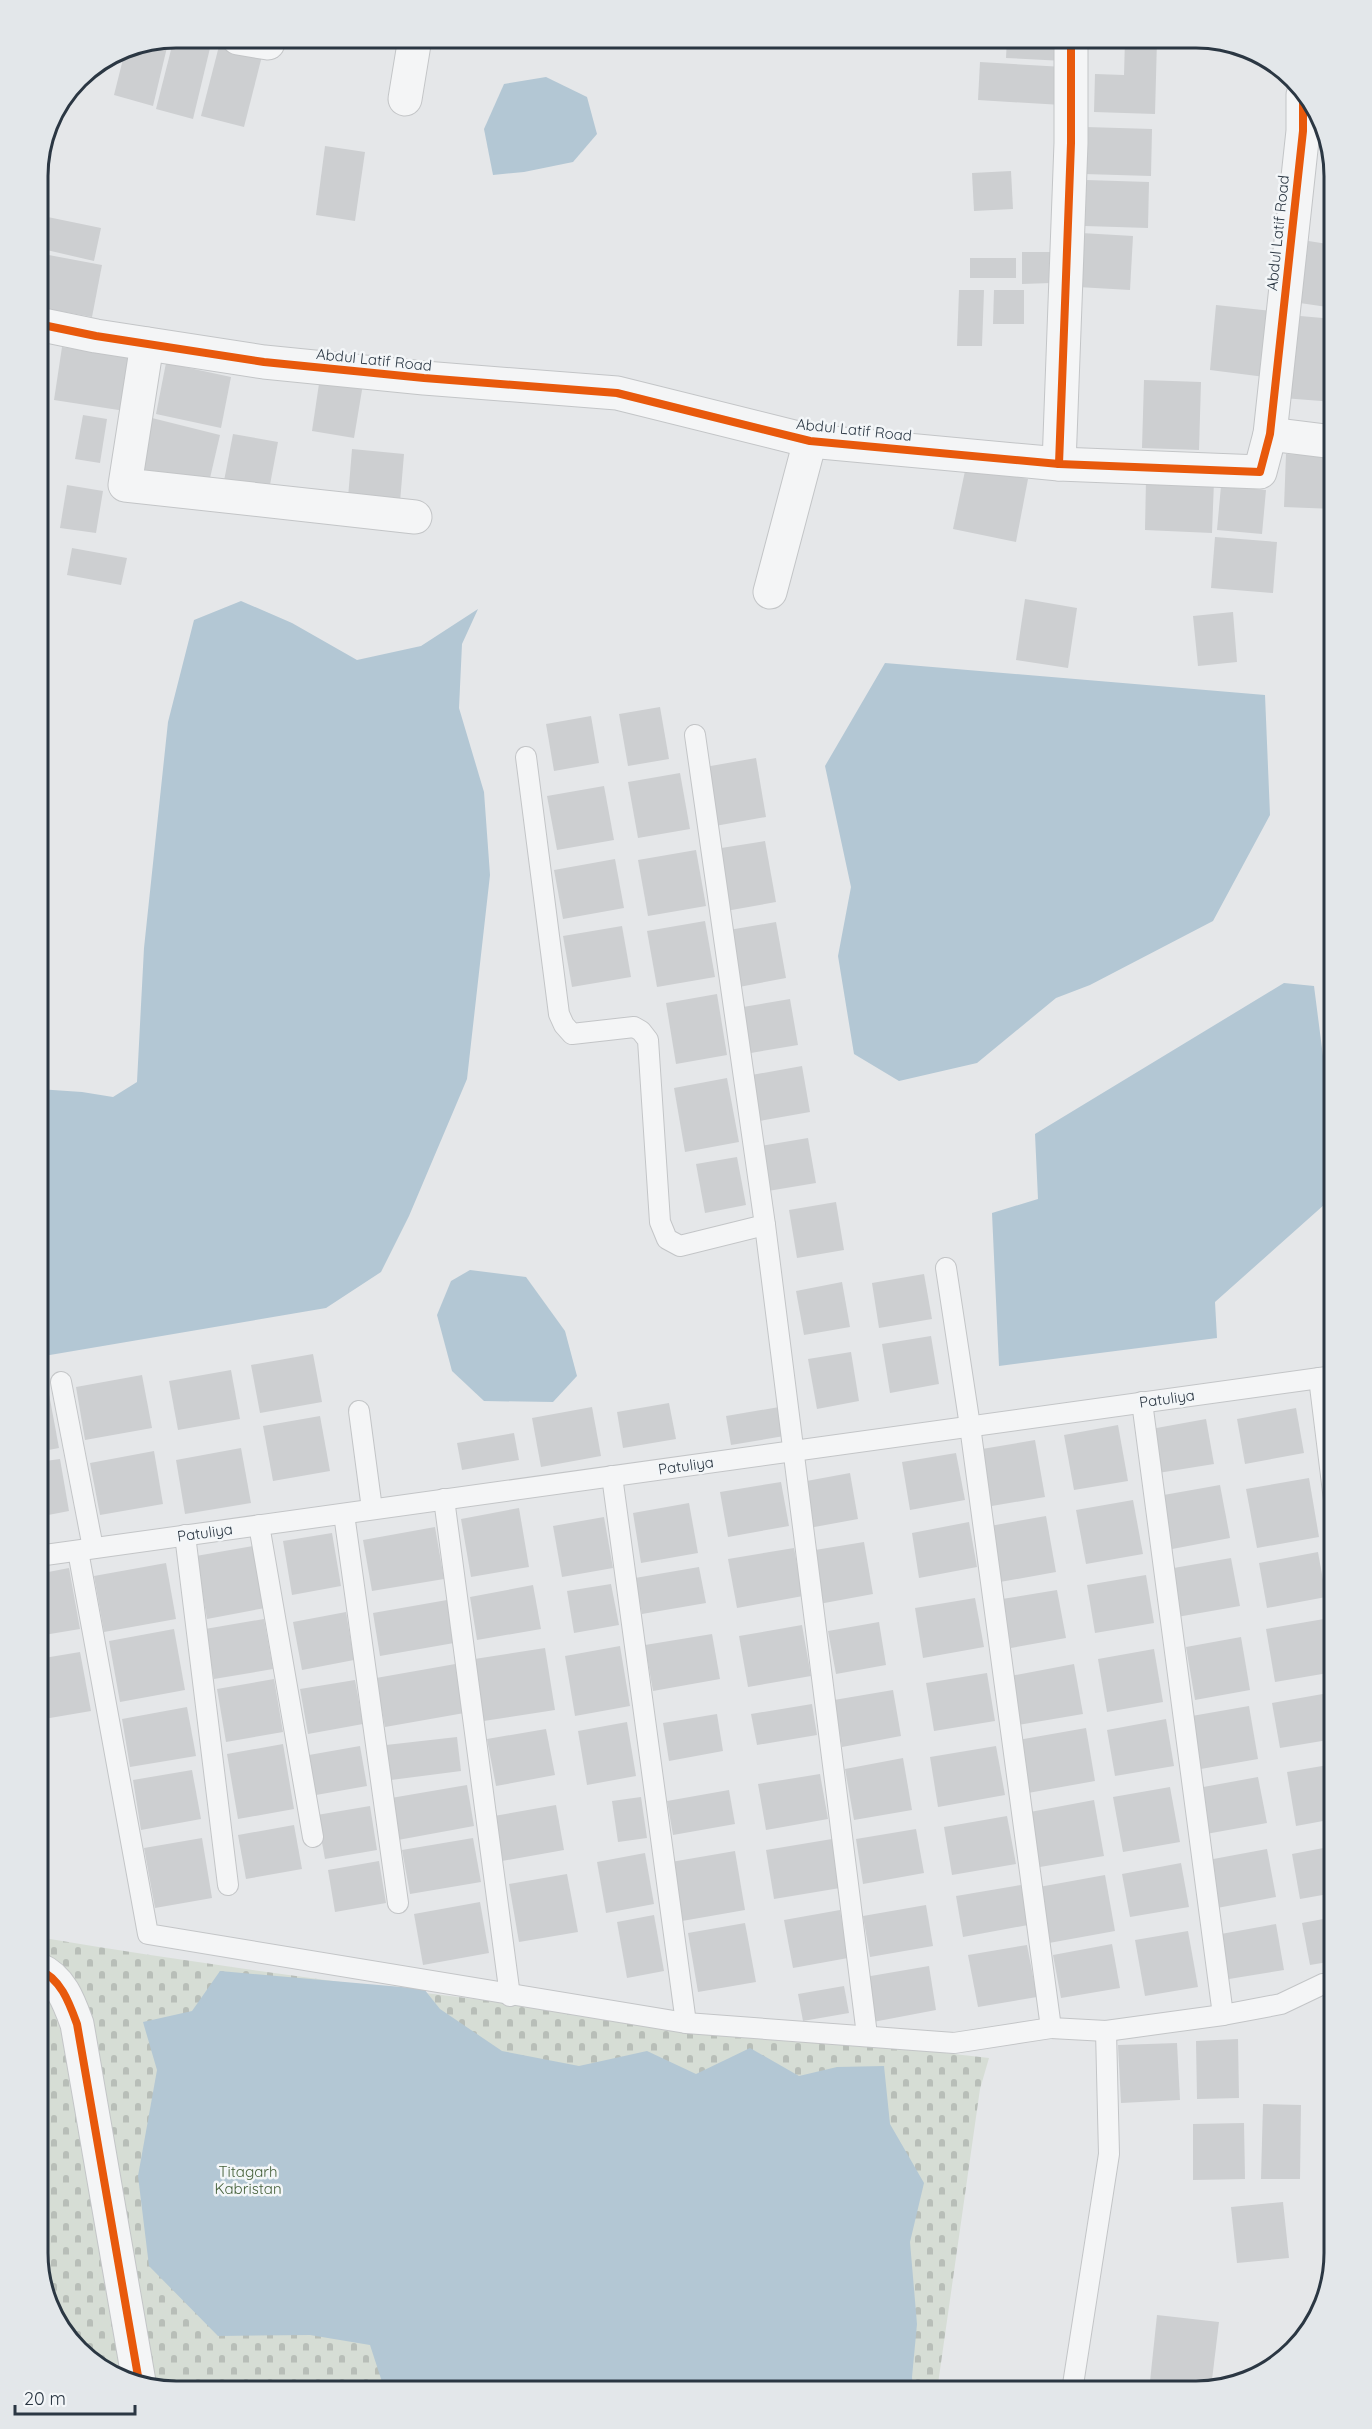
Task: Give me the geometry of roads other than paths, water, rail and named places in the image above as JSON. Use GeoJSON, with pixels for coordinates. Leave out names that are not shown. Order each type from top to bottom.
{"type":"FeatureCollection","features":[{"type":"Feature","properties":{"kind":"street"},"geometry":{"type":"LineString","coordinates":[[405,99],[413,48]]}},
{"type":"Feature","properties":{"kind":"street"},"geometry":{"type":"LineString","coordinates":[[1059,464],[1071,143],[1071,48]]}},
{"type":"Feature","properties":{"kind":"street","name":"Abdul Latif Road"},"geometry":{"type":"LineString","coordinates":[[48,326],[264,362],[424,378],[617,393],[810,441],[1059,464],[1260,471],[1269,434],[1303,131],[1303,107]]}},
{"type":"Feature","properties":{"kind":"street"},"geometry":{"type":"LineString","coordinates":[[147,344],[125,485],[415,517]]}},
{"type":"Feature","properties":{"kind":"street"},"geometry":{"type":"LineString","coordinates":[[1269,434],[1324,441]]}},
{"type":"Feature","properties":{"kind":"street"},"geometry":{"type":"LineString","coordinates":[[770,592],[810,441]]}},
{"type":"Feature","properties":{"kind":"street"},"geometry":{"type":"LineString","coordinates":[[48,1975],[67,1995],[77,2024],[138,2375]]}},
{"type":"Feature","properties":{"kind":"lane"},"geometry":{"type":"LineString","coordinates":[[694,735],[765,1225],[867,2035]]}},
{"type":"Feature","properties":{"kind":"lane"},"geometry":{"type":"LineString","coordinates":[[526,757],[560,1014],[564,1025],[572,1034],[634,1027],[641,1031],[648,1040],[660,1222],[667,1239],[680,1246],[765,1225]]}},
{"type":"Feature","properties":{"kind":"lane"},"geometry":{"type":"LineString","coordinates":[[946,1268],[970,1426],[1052,2028]]}},
{"type":"Feature","properties":{"kind":"lane","name":"Patuliya"},"geometry":{"type":"LineString","coordinates":[[48,1555],[1324,1377]]}},
{"type":"Feature","properties":{"kind":"lane"},"geometry":{"type":"LineString","coordinates":[[61,1383],[148,1934],[686,2023],[954,2043],[1052,2028],[1106,2031],[1223,2015],[1281,2004],[1324,1984]]}},
{"type":"Feature","properties":{"kind":"lane"},"geometry":{"type":"LineString","coordinates":[[1142,1402],[1223,2015]]}},
{"type":"Feature","properties":{"kind":"lane"},"geometry":{"type":"LineString","coordinates":[[359,1412],[372,1509]]}},
{"type":"Feature","properties":{"kind":"lane"},"geometry":{"type":"LineString","coordinates":[[612,1476],[686,2023]]}},
{"type":"Feature","properties":{"kind":"lane"},"geometry":{"type":"LineString","coordinates":[[444,1499],[510,1995]]}},
{"type":"Feature","properties":{"kind":"lane"},"geometry":{"type":"LineString","coordinates":[[344,1514],[398,1903]]}},
{"type":"Feature","properties":{"kind":"lane"},"geometry":{"type":"LineString","coordinates":[[259,1526],[313,1837]]}},
{"type":"Feature","properties":{"kind":"lane"},"geometry":{"type":"LineString","coordinates":[[185,1535],[228,1885]]}},
{"type":"Feature","properties":{"kind":"lane"},"geometry":{"type":"LineString","coordinates":[[1074,2381],[1109,2154],[1106,2031]]}},
{"type":"Feature","properties":{"kind":"water"},"geometry":{"type":"Polygon","coordinates":[[[546,77],[587,97],[597,134],[573,162],[524,172],[493,175],[484,129],[504,84],[546,77]]]}},
{"type":"Feature","properties":{"kind":"water"},"geometry":{"type":"Polygon","coordinates":[[[241,601],[292,623],[357,660],[421,646],[478,609],[462,644],[459,708],[484,792],[490,875],[467,1079],[409,1216],[381,1272],[326,1308],[48,1355],[48,1090],[113,1097],[137,1082],[144,948],[168,722],[194,620],[241,601]]]}},
{"type":"Feature","properties":{"kind":"water"},"geometry":{"type":"Polygon","coordinates":[[[885,663],[1265,695],[1270,815],[1213,921],[1090,985],[1056,998],[977,1063],[899,1081],[854,1054],[838,956],[851,887],[825,766],[885,663]]]}},
{"type":"Feature","properties":{"kind":"water"},"geometry":{"type":"Polygon","coordinates":[[[1284,983],[1314,986],[1324,1064],[1324,1205],[1215,1302],[1217,1338],[999,1366],[992,1213],[1038,1199],[1035,1134],[1284,983]]]}},
{"type":"Feature","properties":{"kind":"water"},"geometry":{"type":"Polygon","coordinates":[[[470,1270],[526,1277],[565,1331],[577,1376],[553,1402],[484,1401],[452,1371],[437,1315],[451,1281],[470,1270]]]}},
{"type":"Feature","properties":{"kind":"water","name":"Titagarh Kabristan"},"geometry":{"type":"Polygon","coordinates":[[[220,1971],[424,1989],[440,2009],[502,2051],[579,2066],[647,2051],[696,2074],[750,2048],[799,2076],[837,2067],[884,2066],[890,2124],[924,2183],[910,2242],[917,2324],[912,2381],[382,2381],[370,2345],[310,2335],[218,2336],[149,2266],[138,2176],[157,2070],[143,2022],[192,2011],[220,1971]]]}}]}
